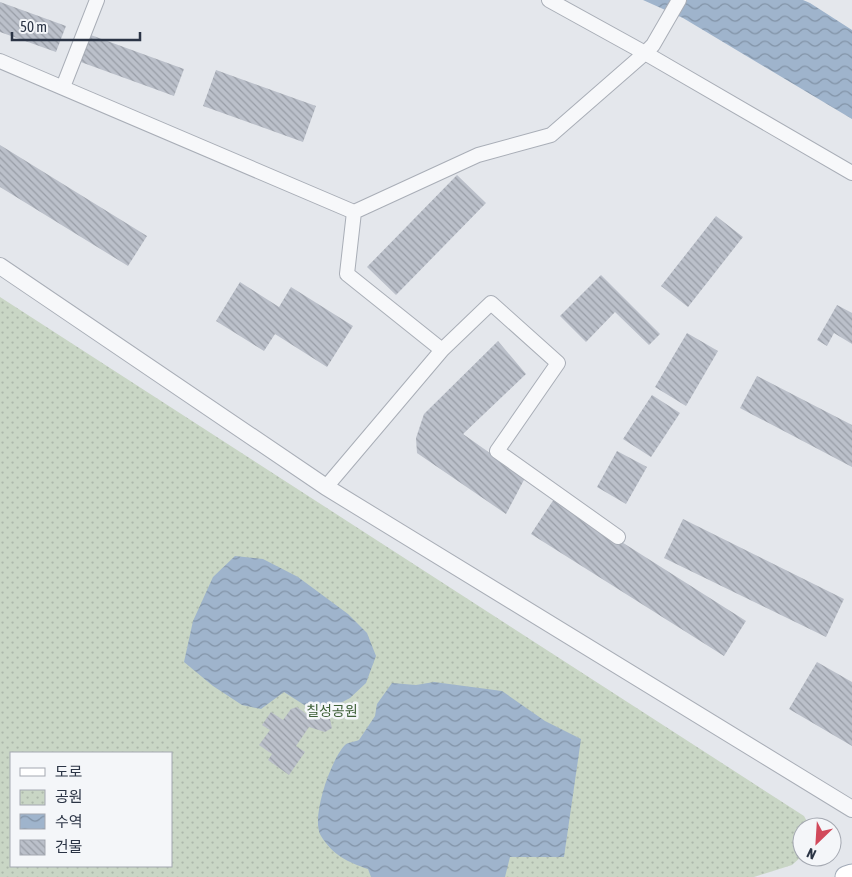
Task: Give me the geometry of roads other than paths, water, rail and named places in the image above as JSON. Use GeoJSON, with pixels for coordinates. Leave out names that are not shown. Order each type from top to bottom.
{"type":"FeatureCollection","features":[{"type":"Feature","properties":{"kind":"main road"},"geometry":{"type":"LineString","coordinates":[[846,877],[852,875]]}},
{"type":"Feature","properties":{"kind":"street"},"geometry":{"type":"LineString","coordinates":[[63,88],[96,0]]}},
{"type":"Feature","properties":{"kind":"street"},"geometry":{"type":"LineString","coordinates":[[549,0],[649,49],[852,173]]}},
{"type":"Feature","properties":{"kind":"street"},"geometry":{"type":"LineString","coordinates":[[0,61],[354,212],[478,155],[551,135],[649,49],[679,0]]}},
{"type":"Feature","properties":{"kind":"street"},"geometry":{"type":"LineString","coordinates":[[354,212],[347,274],[442,350]]}},
{"type":"Feature","properties":{"kind":"street"},"geometry":{"type":"LineString","coordinates":[[0,266],[326,487],[852,809]]}},
{"type":"Feature","properties":{"kind":"street"},"geometry":{"type":"LineString","coordinates":[[326,487],[442,350],[491,303],[558,363],[497,451],[618,537]]}},
{"type":"Feature","properties":{"kind":"water"},"geometry":{"type":"Polygon","coordinates":[[[643,0],[803,0],[810,3],[852,30],[852,119],[683,18],[643,0]]]}},
{"type":"Feature","properties":{"kind":"water"},"geometry":{"type":"Polygon","coordinates":[[[235,556],[263,559],[298,577],[348,614],[367,633],[376,656],[366,683],[350,698],[327,710],[314,702],[309,708],[284,692],[261,709],[242,705],[213,686],[184,662],[193,621],[213,577],[235,556]]]}},
{"type":"Feature","properties":{"kind":"water"},"geometry":{"type":"Polygon","coordinates":[[[434,682],[502,691],[545,721],[581,739],[564,857],[510,857],[505,877],[371,877],[368,869],[353,864],[341,857],[326,843],[318,828],[320,803],[328,775],[339,752],[346,744],[359,740],[375,716],[377,704],[392,683],[416,685],[434,682]]]}},
{"type":"Feature","properties":{"kind":"park label","name":"칠성공원"},"geometry":{"type":"Point","coordinates":[332,711]}}]}
